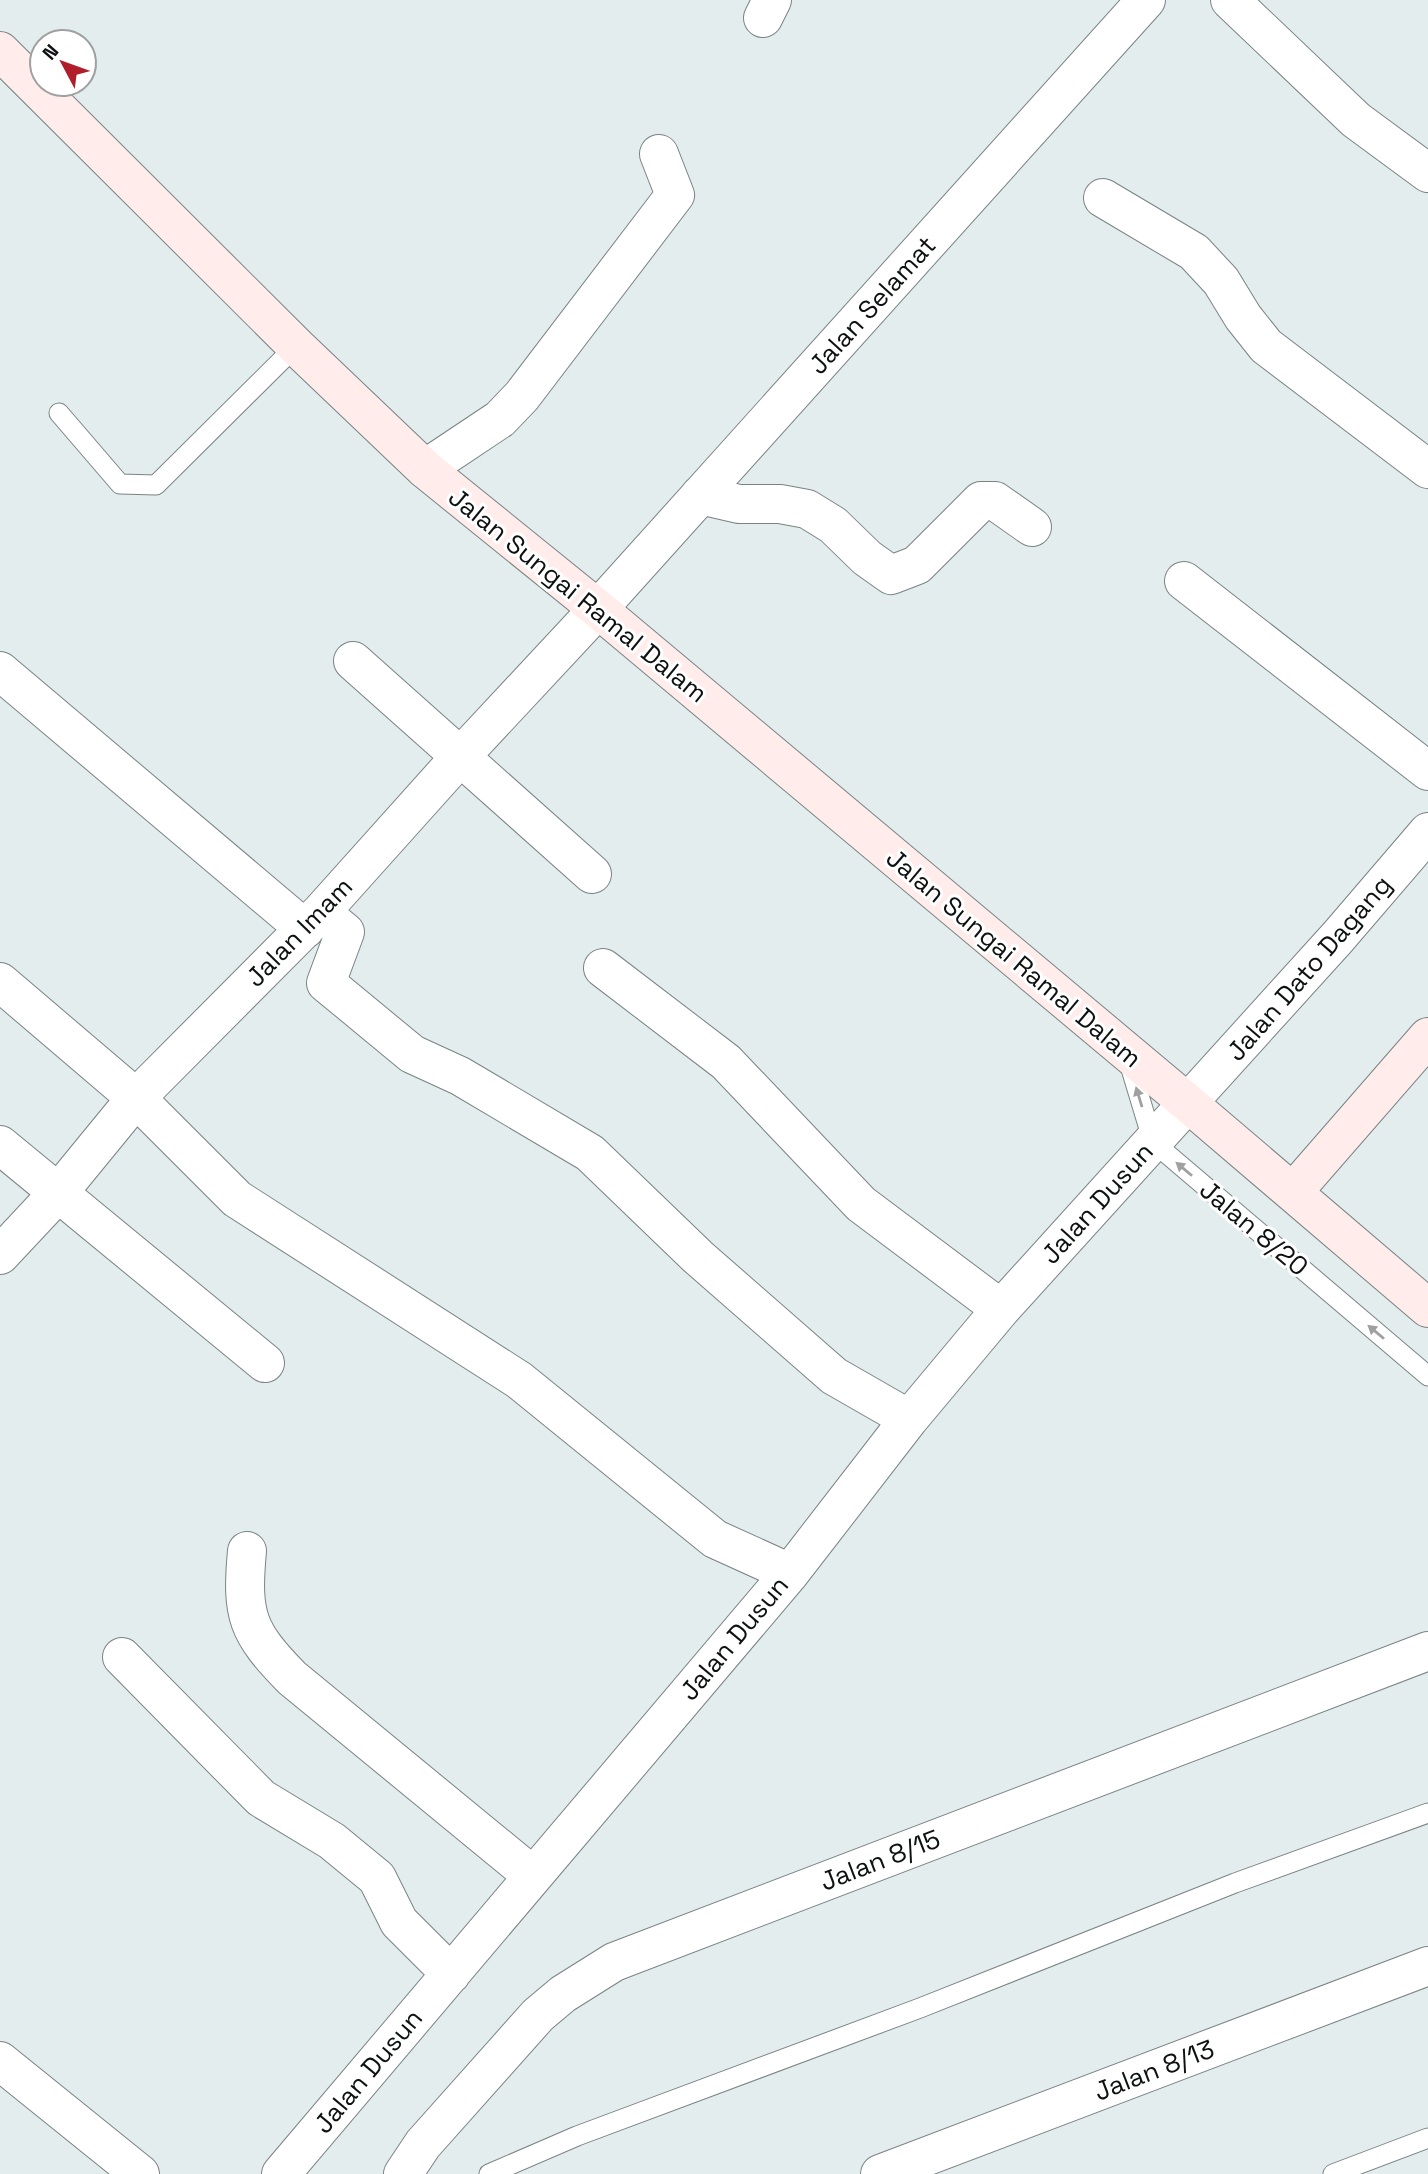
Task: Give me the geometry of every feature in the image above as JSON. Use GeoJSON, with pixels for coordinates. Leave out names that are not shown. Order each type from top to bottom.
{"type":"FeatureCollection","features":[{"type":"Feature","properties":{"kind":"street","name":"Jalan Selamat"},"geometry":{"type":"LineString","coordinates":[[598,610],[1146,0]]}},
{"type":"Feature","properties":{"kind":"street"},"geometry":{"type":"LineString","coordinates":[[1230,0],[1356,120],[1428,173]]}},
{"type":"Feature","properties":{"kind":"street","name":"Jalan Sungai Ramal Dalam"},"geometry":{"type":"LineString","coordinates":[[0,51],[296,346],[425,469],[598,610],[1189,1104]]}},
{"type":"Feature","properties":{"kind":"street"},"geometry":{"type":"LineString","coordinates":[[425,469],[500,419],[522,396],[675,195],[659,154]]}},
{"type":"Feature","properties":{"kind":"street"},"geometry":{"type":"LineString","coordinates":[[1104,198],[1194,252],[1221,281],[1243,317],[1266,346],[1428,469]]}},
{"type":"Feature","properties":{"kind":"street"},"geometry":{"type":"LineString","coordinates":[[700,495],[740,505],[779,504],[807,509],[834,525],[867,558],[891,575],[917,565],[981,501],[995,501],[1032,527]]}},
{"type":"Feature","properties":{"kind":"street"},"geometry":{"type":"LineString","coordinates":[[1184,581],[1428,771]]}},
{"type":"Feature","properties":{"kind":"street","name":"Jalan Imam"},"geometry":{"type":"LineString","coordinates":[[0,1255],[59,1192],[136,1098],[313,920],[460,757],[598,610]]}},
{"type":"Feature","properties":{"kind":"street"},"geometry":{"type":"LineString","coordinates":[[353,662],[592,874]]}},
{"type":"Feature","properties":{"kind":"street"},"geometry":{"type":"LineString","coordinates":[[0,671],[313,920],[345,932],[326,983],[411,1054],[460,1076],[590,1153],[698,1257],[834,1376],[909,1419]]}},
{"type":"Feature","properties":{"kind":"street","name":"Jalan Dato Dagang"},"geometry":{"type":"LineString","coordinates":[[1189,1104],[1428,832]]}},
{"type":"Feature","properties":{"kind":"street"},"geometry":{"type":"LineString","coordinates":[[603,968],[726,1062],[861,1204],[1001,1309]]}},
{"type":"Feature","properties":{"kind":"street"},"geometry":{"type":"LineString","coordinates":[[0,982],[136,1098],[237,1199],[519,1380],[715,1539],[790,1573]]}},
{"type":"Feature","properties":{"kind":"street"},"geometry":{"type":"LineString","coordinates":[[1293,1192],[1428,1037]]}},
{"type":"Feature","properties":{"kind":"street","name":"Jalan Dusun"},"geometry":{"type":"LineString","coordinates":[[281,2174],[790,1573],[909,1419],[1001,1309],[1189,1104]]}},
{"type":"Feature","properties":{"kind":"street","name":"Jalan 8/20"},"geometry":{"type":"LineString","coordinates":[[1189,1104],[1428,1308]]}},
{"type":"Feature","properties":{"kind":"street"},"geometry":{"type":"LineString","coordinates":[[0,1145],[265,1363]]}},
{"type":"Feature","properties":{"kind":"street"},"geometry":{"type":"LineString","coordinates":[[247,1551],[244,1590],[249,1621],[265,1650],[292,1678],[533,1876]]}},
{"type":"Feature","properties":{"kind":"street","name":"Jalan 8/15"},"geometry":{"type":"LineString","coordinates":[[403,2174],[423,2144],[538,2015],[563,1994],[614,1962],[1428,1651]]}},
{"type":"Feature","properties":{"kind":"street"},"geometry":{"type":"LineString","coordinates":[[122,1657],[261,1798],[332,1841],[377,1878],[399,1922],[451,1974]]}},
{"type":"Feature","properties":{"kind":"street","name":"Jalan 8/13"},"geometry":{"type":"LineString","coordinates":[[880,2174],[947,2162],[1428,1966]]}},
{"type":"Feature","properties":{"kind":"street"},"geometry":{"type":"LineString","coordinates":[[0,2061],[140,2174]]}},
{"type":"Feature","properties":{"kind":"lane"},"geometry":{"type":"LineString","coordinates":[[59,413],[120,484],[156,485],[296,346]]}},
{"type":"Feature","properties":{"kind":"lane"},"geometry":{"type":"LineString","coordinates":[[1125,1051],[1153,1142]]}},
{"type":"Feature","properties":{"kind":"lane","name":"Jalan 8/20"},"geometry":{"type":"LineString","coordinates":[[1153,1142],[1428,1377]]}},
{"type":"Feature","properties":{"kind":"lane"},"geometry":{"type":"LineString","coordinates":[[489,2174],[577,2136],[920,2008],[1235,1883],[1428,1812]]}},
{"type":"Feature","properties":{"kind":"lane"},"geometry":{"type":"LineString","coordinates":[[1332,2174],[1428,2138]]}}]}
